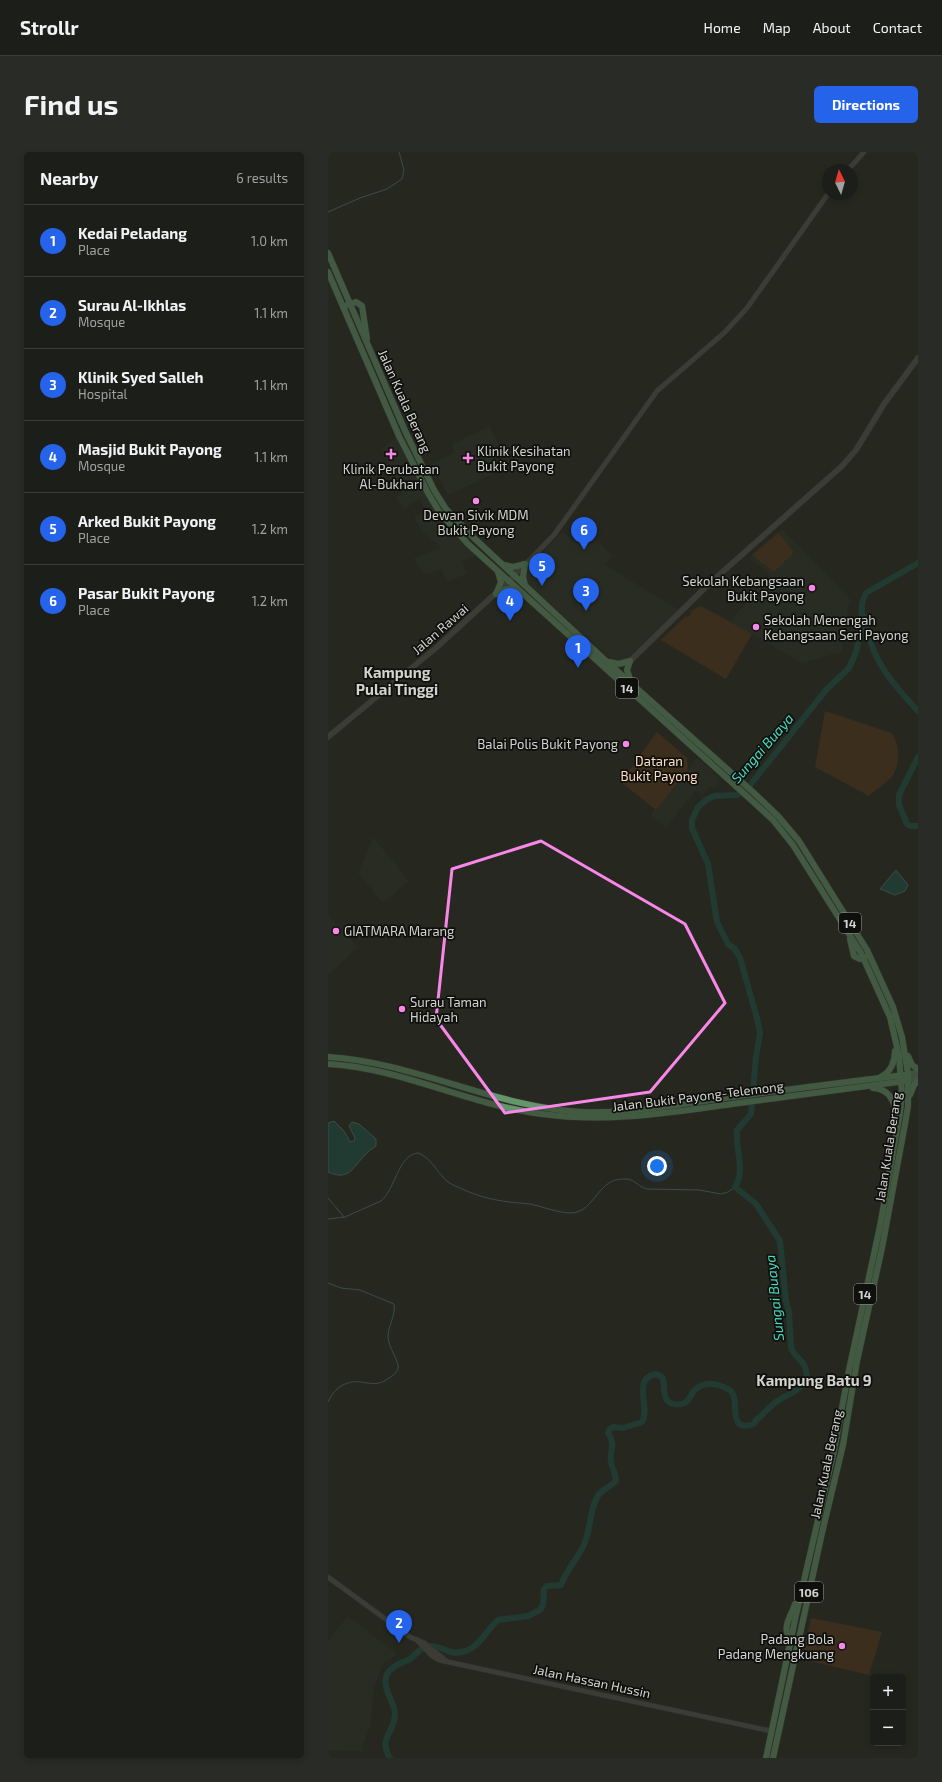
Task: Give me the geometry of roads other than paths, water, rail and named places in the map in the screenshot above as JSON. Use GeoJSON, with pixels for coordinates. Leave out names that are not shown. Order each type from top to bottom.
{"type":"FeatureCollection","features":[{"type":"Feature","properties":{"kind":"highway","name":"Jalan Kuala Berang"},"geometry":{"type":"LineString","coordinates":[[328,253],[406,433],[438,496],[457,521],[501,564],[778,816],[795,836],[867,950],[893,1006],[908,1106],[882,1248],[857,1361],[843,1445],[773,1758]]}},
{"type":"Feature","properties":{"kind":"highway","name":"Jalan Kuala Berang"},"geometry":{"type":"LineString","coordinates":[[328,272],[399,436],[440,513],[451,526],[509,581],[773,820],[790,840],[863,958],[885,1003],[899,1038]]}},
{"type":"Feature","properties":{"kind":"highway"},"geometry":{"type":"LineString","coordinates":[[347,316],[346,307],[349,304],[356,302],[362,306],[367,345]]}},
{"type":"Feature","properties":{"kind":"highway"},"geometry":{"type":"LineString","coordinates":[[501,564],[513,567],[525,564],[523,577],[526,586]]}},
{"type":"Feature","properties":{"kind":"highway"},"geometry":{"type":"LineString","coordinates":[[496,569],[501,582],[496,594]]}},
{"type":"Feature","properties":{"kind":"highway"},"geometry":{"type":"LineString","coordinates":[[496,594],[501,590],[508,588],[521,592]]}},
{"type":"Feature","properties":{"kind":"highway"},"geometry":{"type":"LineString","coordinates":[[606,661],[619,664],[630,661]]}},
{"type":"Feature","properties":{"kind":"highway"},"geometry":{"type":"LineString","coordinates":[[630,661],[627,670],[632,684]]}},
{"type":"Feature","properties":{"kind":"highway"},"geometry":{"type":"LineString","coordinates":[[863,958],[866,956],[867,950]]}},
{"type":"Feature","properties":{"kind":"highway"},"geometry":{"type":"LineString","coordinates":[[899,1038],[909,1060],[918,1069]]}},
{"type":"Feature","properties":{"kind":"highway"},"geometry":{"type":"LineString","coordinates":[[876,1078],[884,1075],[892,1065],[899,1038]]}},
{"type":"Feature","properties":{"kind":"highway","name":"Jalan Bukit Payong-Telemong"},"geometry":{"type":"LineString","coordinates":[[328,1057],[384,1065],[503,1100],[582,1112],[640,1109],[876,1078],[904,1078]]}},
{"type":"Feature","properties":{"kind":"highway","name":"Jalan Bukit Payong-Telemong"},"geometry":{"type":"LineString","coordinates":[[328,1064],[353,1066],[382,1072],[501,1106],[541,1114],[582,1118],[640,1116],[839,1090],[904,1078]]}},
{"type":"Feature","properties":{"kind":"highway","name":"Jalan Kuala Berang"},"geometry":{"type":"LineString","coordinates":[[791,1638],[786,1633],[787,1626],[805,1576],[836,1439],[853,1349],[880,1226],[900,1113],[904,1078]]}},
{"type":"Feature","properties":{"kind":"highway"},"geometry":{"type":"LineString","coordinates":[[908,1106],[911,1090],[918,1080]]}},
{"type":"Feature","properties":{"kind":"highway"},"geometry":{"type":"LineString","coordinates":[[839,1090],[877,1088],[887,1093],[896,1107],[895,1141]]}},
{"type":"Feature","properties":{"kind":"highway"},"geometry":{"type":"LineString","coordinates":[[836,1439],[841,1439],[846,1429]]}},
{"type":"Feature","properties":{"kind":"highway"},"geometry":{"type":"LineString","coordinates":[[766,1758],[791,1638],[795,1637],[796,1635],[803,1604],[808,1598]]}},
{"type":"Feature","properties":{"kind":"main road"},"geometry":{"type":"LineString","coordinates":[[630,661],[710,582],[842,466],[856,450],[884,404],[918,358]]}},
{"type":"Feature","properties":{"kind":"main road","name":"Jalan Rawai"},"geometry":{"type":"LineString","coordinates":[[328,737],[418,663],[509,581]]}},
{"type":"Feature","properties":{"kind":"main road"},"geometry":{"type":"LineString","coordinates":[[904,1078],[918,1073]]}},
{"type":"Feature","properties":{"kind":"main road"},"geometry":{"type":"LineString","coordinates":[[904,1078],[918,1080]]}},
{"type":"Feature","properties":{"kind":"street"},"geometry":{"type":"LineString","coordinates":[[853,164],[864,152]]}},
{"type":"Feature","properties":{"kind":"street"},"geometry":{"type":"LineString","coordinates":[[509,581],[556,533],[657,391],[725,332],[747,308],[824,200]]}},
{"type":"Feature","properties":{"kind":"street","name":"Jalan Hassan Hussin"},"geometry":{"type":"LineString","coordinates":[[328,1577],[405,1634],[423,1644],[440,1660],[771,1731]]}},
{"type":"Feature","properties":{"kind":"water"},"geometry":{"type":"Polygon","coordinates":[[[896,870],[908,885],[905,891],[895,895],[880,889],[896,870]]]}},
{"type":"Feature","properties":{"kind":"water"},"geometry":{"type":"Polygon","coordinates":[[[334,1121],[344,1131],[350,1142],[354,1141],[355,1138],[349,1126],[352,1122],[359,1124],[376,1139],[376,1146],[367,1153],[353,1169],[340,1175],[328,1172],[328,1123],[334,1121]]]}},
{"type":"Feature","properties":{"kind":"waterway"},"geometry":{"type":"LineString","coordinates":[[328,212],[360,198],[387,189],[402,179],[404,170],[399,152]]}},
{"type":"Feature","properties":{"kind":"waterway","name":"Sungai Buaya"},"geometry":{"type":"LineString","coordinates":[[390,1758],[387,1751],[386,1740],[395,1715],[386,1687],[386,1677],[388,1673],[396,1666],[410,1659],[424,1647],[435,1646],[452,1652],[462,1652],[473,1648],[498,1620],[528,1616],[540,1610],[543,1605],[544,1589],[547,1586],[561,1585],[583,1547],[586,1541],[593,1506],[599,1494],[616,1481],[611,1462],[612,1442],[608,1433],[613,1427],[623,1428],[642,1422],[644,1416],[643,1387],[649,1377],[656,1374],[662,1377],[664,1391],[668,1402],[676,1404],[686,1402],[696,1389],[706,1384],[718,1385],[731,1391],[735,1402],[736,1418],[741,1425],[746,1426],[754,1424],[756,1420],[773,1404],[793,1393],[803,1385],[806,1380],[807,1374],[805,1367],[791,1348],[789,1312],[786,1301],[780,1241],[756,1204],[735,1187],[740,1173],[737,1130],[751,1114],[756,1057],[760,1033],[740,958],[735,949],[728,944],[717,922],[708,864],[692,828],[692,820],[698,807],[706,800],[714,796],[737,795],[746,790],[826,690],[849,668],[856,652],[861,629],[862,603],[866,593],[918,563]]}},
{"type":"Feature","properties":{"kind":"waterway"},"geometry":{"type":"LineString","coordinates":[[864,616],[871,645],[883,668],[898,689],[918,711]]}},
{"type":"Feature","properties":{"kind":"waterway"},"geometry":{"type":"LineString","coordinates":[[918,757],[899,795],[899,805],[907,824],[910,826],[918,826]]}},
{"type":"Feature","properties":{"kind":"waterway"},"geometry":{"type":"LineString","coordinates":[[328,1219],[345,1217],[381,1201],[386,1195],[401,1166],[411,1155],[418,1153],[427,1158],[448,1182],[479,1196],[509,1202],[530,1204],[567,1213],[580,1211],[586,1207],[602,1188],[616,1180],[629,1179],[648,1189],[699,1190],[721,1194],[728,1192],[735,1187]]}},
{"type":"Feature","properties":{"kind":"waterway"},"geometry":{"type":"LineString","coordinates":[[328,1198],[344,1217]]}},
{"type":"Feature","properties":{"kind":"waterway"},"geometry":{"type":"LineString","coordinates":[[328,1283],[341,1288],[360,1290],[394,1304],[394,1312],[388,1337],[398,1366],[398,1369],[394,1374],[384,1381],[373,1384],[358,1382],[344,1384],[336,1390],[328,1402]]}},
{"type":"Feature","properties":{"kind":"place","name":"Klinik Perubatan Al-Bukhari"},"geometry":{"type":"Point","coordinates":[391,454]}},
{"type":"Feature","properties":{"kind":"place","name":"Klinik Kesihatan Bukit Payong"},"geometry":{"type":"Point","coordinates":[468,458]}},
{"type":"Feature","properties":{"kind":"place","name":"Dewan Sivik MDM Bukit Payong"},"geometry":{"type":"Point","coordinates":[476,501]}},
{"type":"Feature","properties":{"kind":"place","name":"Pasar Bukit Payong"},"geometry":{"type":"Point","coordinates":[584,550]}},
{"type":"Feature","properties":{"kind":"place","name":"Arked Bukit Payong"},"geometry":{"type":"Point","coordinates":[542,586]}},
{"type":"Feature","properties":{"kind":"place","name":"Sekolah Kebangsaan Bukit Payong"},"geometry":{"type":"Point","coordinates":[812,588]}},
{"type":"Feature","properties":{"kind":"place","name":"Klinik Syed Salleh"},"geometry":{"type":"Point","coordinates":[586,611]}},
{"type":"Feature","properties":{"kind":"place","name":"Masjid Bukit Payong"},"geometry":{"type":"Point","coordinates":[510,621]}},
{"type":"Feature","properties":{"kind":"place","name":"Sekolah Menengah Kebangsaan Seri Payong"},"geometry":{"type":"Point","coordinates":[756,627]}},
{"type":"Feature","properties":{"kind":"place","name":"Kedai Peladang"},"geometry":{"type":"Point","coordinates":[578,668]}},
{"type":"Feature","properties":{"kind":"place","name":"Balai Polis Bukit Payong"},"geometry":{"type":"Point","coordinates":[626,744]}},
{"type":"Feature","properties":{"kind":"place","name":"GIATMARA Marang"},"geometry":{"type":"Point","coordinates":[336,931]}},
{"type":"Feature","properties":{"kind":"place","name":"Surau Taman Hidayah"},"geometry":{"type":"Point","coordinates":[402,1009]}},
{"type":"Feature","properties":{"kind":"place","name":"Surau Al-Ikhlas"},"geometry":{"type":"Point","coordinates":[399,1643]}},
{"type":"Feature","properties":{"kind":"place","name":"Padang Bola Padang Mengkuang"},"geometry":{"type":"Point","coordinates":[842,1646]}},
{"type":"Feature","properties":{"kind":"district","name":"Kampung Pulai Tinggi"},"geometry":{"type":"Point","coordinates":[397,680]}},
{"type":"Feature","properties":{"kind":"district","name":"Kampung Batu 9"},"geometry":{"type":"Point","coordinates":[814,1380]}},
{"type":"Feature","properties":{"kind":"park label","name":"Dataran Bukit Payong"},"geometry":{"type":"Point","coordinates":[659,768]}}]}
